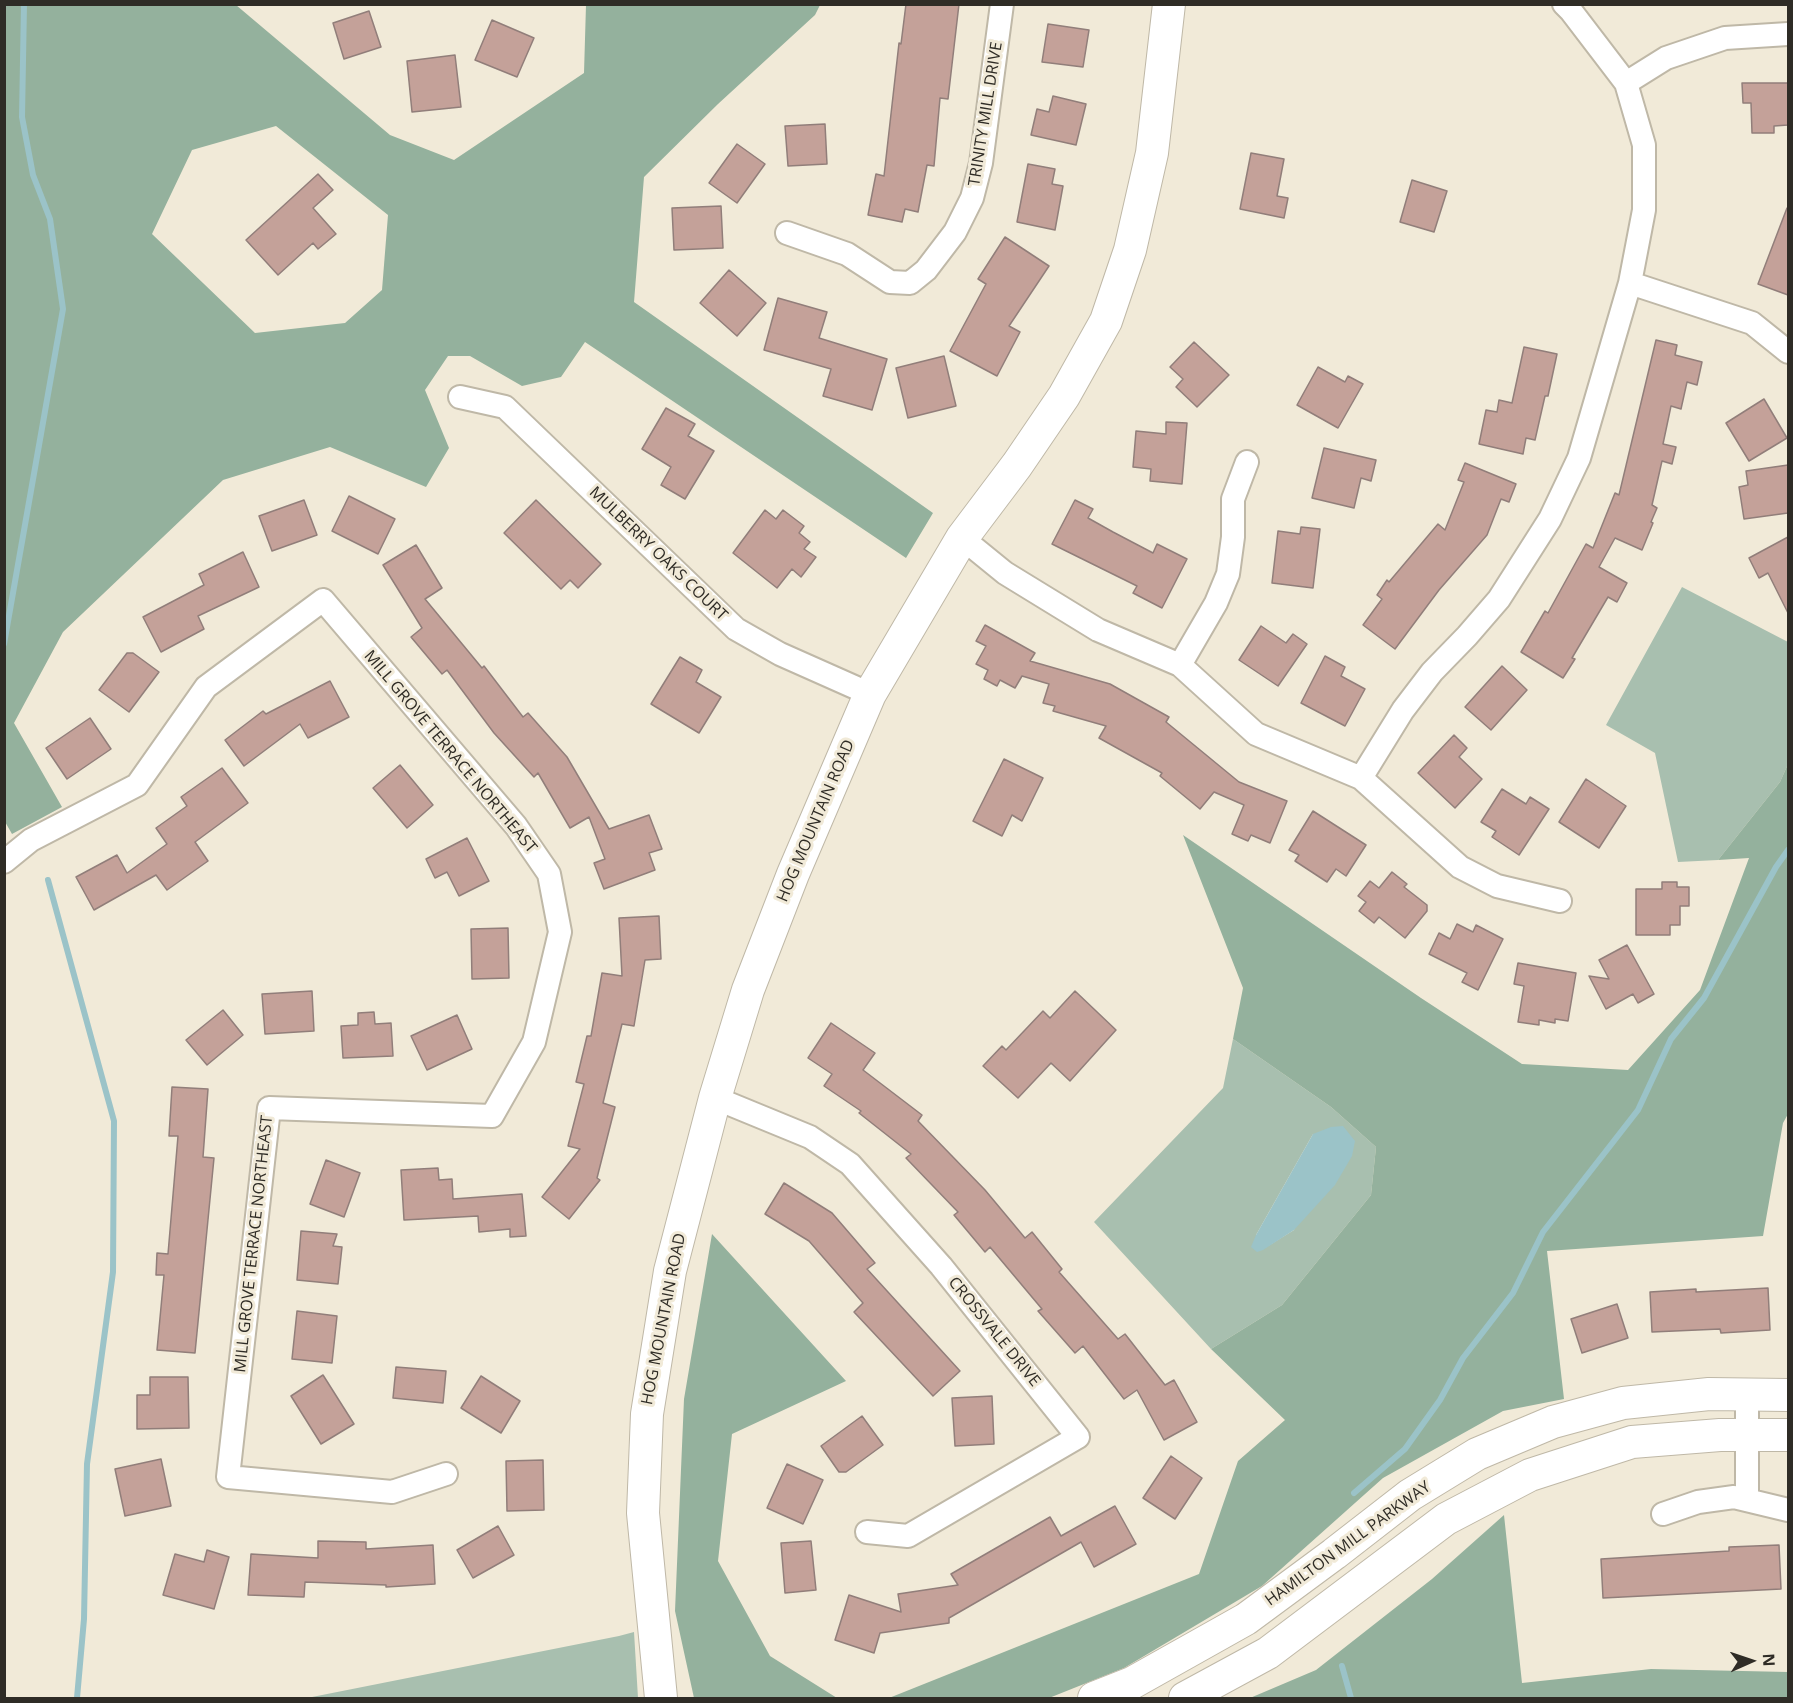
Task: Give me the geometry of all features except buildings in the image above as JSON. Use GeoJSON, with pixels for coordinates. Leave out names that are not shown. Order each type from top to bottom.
{"type":"FeatureCollection","features":[{"type":"Feature","properties":{"kind":"street","name":"TRINITY MILL DRIVE"},"geometry":{"type":"LineString","coordinates":[[787,233],[847,254],[890,282],[910,282],[926,270],[955,232],[972,198],[981,163],[1002,4]]}},
{"type":"Feature","properties":{"kind":"street","name":"HOG MOUNTAIN ROAD"},"geometry":{"type":"LineString","coordinates":[[661,1698],[651,1614],[643,1513],[647,1414],[670,1271],[715,1098],[748,990],[793,874],[870,694],[962,538],[1017,465],[1064,396],[1106,321],[1130,250],[1152,153],[1169,4]]}},
{"type":"Feature","properties":{"kind":"street"},"geometry":{"type":"LineString","coordinates":[[1361,778],[1403,710],[1431,672],[1467,636],[1499,598],[1550,519],[1579,458],[1630,283],[1644,210],[1644,145],[1626,83],[1564,4]]}},
{"type":"Feature","properties":{"kind":"street"},"geometry":{"type":"LineString","coordinates":[[1626,83],[1666,58],[1725,38],[1788,34]]}},
{"type":"Feature","properties":{"kind":"street"},"geometry":{"type":"LineString","coordinates":[[1630,283],[1752,323],[1788,352]]}},
{"type":"Feature","properties":{"kind":"street","name":"MULBERRY OAKS COURT"},"geometry":{"type":"LineString","coordinates":[[460,396],[505,407],[736,628],[780,654],[870,694]]}},
{"type":"Feature","properties":{"kind":"street"},"geometry":{"type":"LineString","coordinates":[[1180,665],[1216,603],[1228,574],[1233,537],[1233,499],[1247,462]]}},
{"type":"Feature","properties":{"kind":"street"},"geometry":{"type":"LineString","coordinates":[[962,538],[1005,573],[1098,630],[1180,665],[1256,734],[1361,778],[1460,867],[1497,886],[1560,901]]}},
{"type":"Feature","properties":{"kind":"street","name":"MILL GROVE TERRACE NORTHEAST"},"geometry":{"type":"LineString","coordinates":[[4,862],[31,840],[137,785],[206,687],[323,600],[516,826],[549,874],[560,932],[534,1042],[492,1116],[268,1108],[228,1477],[392,1492],[446,1474]]}},
{"type":"Feature","properties":{"kind":"street","name":"CROSSVALE DRIVE"},"geometry":{"type":"LineString","coordinates":[[715,1098],[810,1137],[850,1164],[941,1266],[1078,1437],[908,1536],[867,1532]]}},
{"type":"Feature","properties":{"kind":"street","name":"HAMILTON MILL PARKWAY"},"geometry":{"type":"LineString","coordinates":[[1094,1698],[1132,1683],[1246,1619],[1410,1495],[1477,1454],[1553,1422],[1623,1403],[1709,1394],[1788,1395]]}},
{"type":"Feature","properties":{"kind":"street"},"geometry":{"type":"LineString","coordinates":[[1747,1394],[1747,1500]]}},
{"type":"Feature","properties":{"kind":"street"},"geometry":{"type":"LineString","coordinates":[[1185,1698],[1268,1653],[1446,1519],[1530,1475],[1632,1442],[1720,1435],[1788,1435]]}},
{"type":"Feature","properties":{"kind":"street"},"geometry":{"type":"LineString","coordinates":[[1663,1514],[1698,1502],[1734,1497],[1788,1510]]}},
{"type":"Feature","properties":{"kind":"green space"},"geometry":{"type":"Polygon","coordinates":[[[4,5],[236,5],[390,135],[454,160],[584,73],[586,5],[820,5],[815,15],[718,104],[644,177],[634,302],[933,513],[906,558],[585,342],[561,377],[522,386],[470,356],[448,356],[425,390],[449,448],[426,487],[330,447],[223,480],[63,632],[14,723],[62,807],[12,834],[4,820],[4,5]],[[276,126],[192,150],[152,234],[255,333],[345,323],[382,290],[388,215],[276,126]]]}},
{"type":"Feature","properties":{"kind":"green space"},"geometry":{"type":"Polygon","coordinates":[[[1682,587],[1788,642],[1788,764],[1780,782],[1718,860],[1678,862],[1655,753],[1606,725],[1682,587]]]}},
{"type":"Feature","properties":{"kind":"green space"},"geometry":{"type":"Polygon","coordinates":[[[1788,764],[1788,1114],[1783,1123],[1763,1236],[1547,1251],[1564,1399],[1503,1411],[1383,1478],[1262,1586],[1124,1668],[1049,1698],[889,1698],[1199,1574],[1238,1461],[1285,1420],[1211,1349],[1282,1305],[1371,1195],[1376,1147],[1331,1107],[1233,1039],[1243,988],[1183,835],[1421,998],[1522,1064],[1628,1070],[1700,990],[1749,858],[1718,860],[1780,782],[1788,764]]]}},
{"type":"Feature","properties":{"kind":"green space"},"geometry":{"type":"Polygon","coordinates":[[[1233,1039],[1331,1107],[1376,1147],[1371,1195],[1282,1305],[1211,1349],[1094,1222],[1223,1088],[1233,1039]],[[1313,1134],[1256,1235],[1268,1246],[1294,1230],[1313,1134]]]}},
{"type":"Feature","properties":{"kind":"green space"},"geometry":{"type":"Polygon","coordinates":[[[712,1234],[846,1381],[732,1434],[718,1561],[770,1656],[837,1698],[694,1698],[675,1611],[684,1399],[712,1234]]]}},
{"type":"Feature","properties":{"kind":"green space"},"geometry":{"type":"Polygon","coordinates":[[[1504,1515],[1522,1683],[1651,1669],[1788,1672],[1788,1698],[1250,1698],[1316,1670],[1432,1579],[1504,1515]]]}},
{"type":"Feature","properties":{"kind":"green space"},"geometry":{"type":"Polygon","coordinates":[[[634,1632],[638,1698],[307,1698],[619,1636],[634,1632]]]}},
{"type":"Feature","properties":{"kind":"water"},"geometry":{"type":"Polygon","coordinates":[[[1343,1126],[1355,1141],[1352,1156],[1335,1185],[1294,1230],[1257,1252],[1251,1247],[1256,1235],[1313,1134],[1331,1127],[1343,1126]]]}},
{"type":"Feature","properties":{"kind":"waterway"},"geometry":{"type":"LineString","coordinates":[[4,644],[63,309],[50,219],[33,175],[22,117],[24,4]]}},
{"type":"Feature","properties":{"kind":"waterway"},"geometry":{"type":"LineString","coordinates":[[1354,1493],[1405,1449],[1440,1400],[1463,1358],[1513,1293],[1543,1232],[1638,1110],[1671,1039],[1704,998],[1776,867],[1788,850]]}},
{"type":"Feature","properties":{"kind":"waterway"},"geometry":{"type":"LineString","coordinates":[[48,880],[114,1121],[113,1272],[87,1464],[84,1619],[77,1698]]}},
{"type":"Feature","properties":{"kind":"waterway"},"geometry":{"type":"LineString","coordinates":[[1342,1666],[1351,1698]]}}]}
